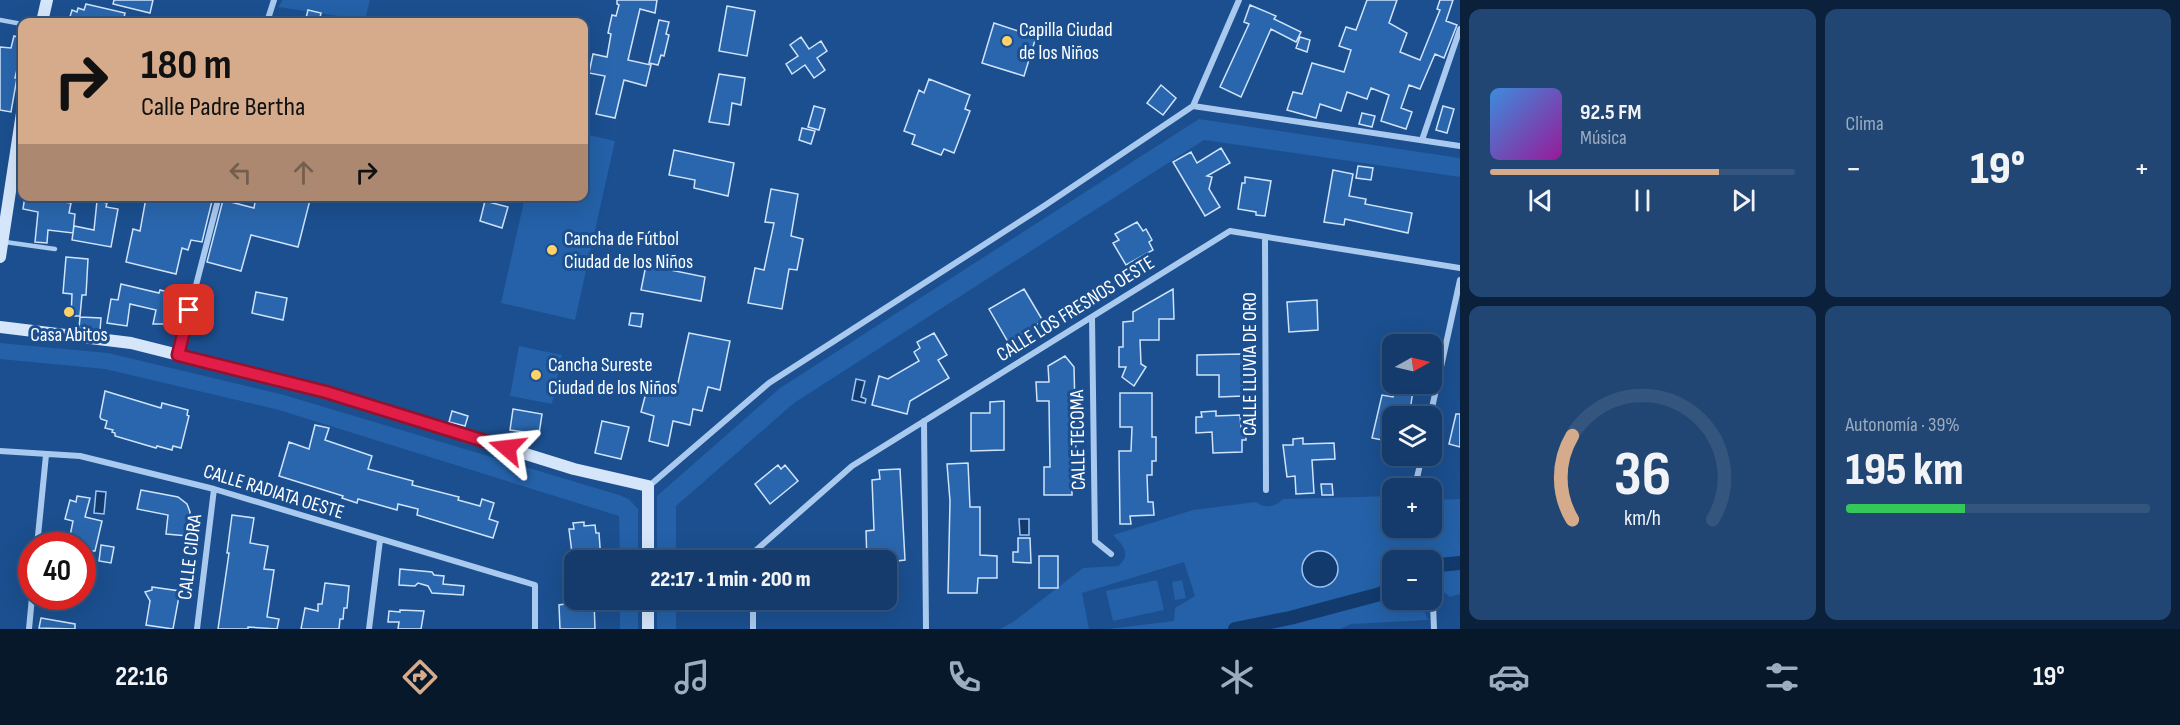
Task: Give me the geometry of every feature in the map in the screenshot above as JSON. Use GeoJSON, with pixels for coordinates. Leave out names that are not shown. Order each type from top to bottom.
{"type":"FeatureCollection","features":[{"type":"Feature","properties":{"kind":"street"},"geometry":{"type":"LineString","coordinates":[[43,18],[47,0]]}},
{"type":"Feature","properties":{"kind":"street"},"geometry":{"type":"LineString","coordinates":[[268,18],[274,0]]}},
{"type":"Feature","properties":{"kind":"street"},"geometry":{"type":"LineString","coordinates":[[648,550],[648,486],[769,383],[1044,206],[1193,106],[1239,0]]}},
{"type":"Feature","properties":{"kind":"street"},"geometry":{"type":"LineString","coordinates":[[1422,140],[1460,28]]}},
{"type":"Feature","properties":{"kind":"street"},"geometry":{"type":"LineString","coordinates":[[1193,106],[1460,146]]}},
{"type":"Feature","properties":{"kind":"street"},"geometry":{"type":"LineString","coordinates":[[0,256],[18,144]]}},
{"type":"Feature","properties":{"kind":"street"},"geometry":{"type":"LineString","coordinates":[[178,355],[218,201]]}},
{"type":"Feature","properties":{"kind":"street","name":"CALLE LOS FRESNOS OESTE"},"geometry":{"type":"LineString","coordinates":[[756,550],[852,466],[1230,231],[1460,268]]}},
{"type":"Feature","properties":{"kind":"street","name":"CALLE LLUVIA DE ORO"},"geometry":{"type":"LineString","coordinates":[[1265,237],[1266,490]]}},
{"type":"Feature","properties":{"kind":"street"},"geometry":{"type":"LineString","coordinates":[[1432,406],[1460,279]]}},
{"type":"Feature","properties":{"kind":"street","name":"CALLE TECOMA"},"geometry":{"type":"LineString","coordinates":[[1092,318],[1095,541],[1111,554]]}},
{"type":"Feature","properties":{"kind":"street"},"geometry":{"type":"LineString","coordinates":[[0,327],[131,343],[326,392],[574,468],[648,486]]}},
{"type":"Feature","properties":{"kind":"street"},"geometry":{"type":"LineString","coordinates":[[924,421],[926,629]]}},
{"type":"Feature","properties":{"kind":"street","name":"CALLE RADIATA OESTE"},"geometry":{"type":"LineString","coordinates":[[0,451],[80,456],[214,489],[535,585],[535,629]]}},
{"type":"Feature","properties":{"kind":"street"},"geometry":{"type":"LineString","coordinates":[[38,532],[46,455]]}},
{"type":"Feature","properties":{"kind":"street","name":"CALLE CIDRA"},"geometry":{"type":"LineString","coordinates":[[197,629],[214,489]]}},
{"type":"Feature","properties":{"kind":"street"},"geometry":{"type":"LineString","coordinates":[[369,629],[380,540]]}},
{"type":"Feature","properties":{"kind":"street"},"geometry":{"type":"LineString","coordinates":[[29,629],[31,610]]}},
{"type":"Feature","properties":{"kind":"street"},"geometry":{"type":"LineString","coordinates":[[648,610],[648,629]]}},
{"type":"Feature","properties":{"kind":"street"},"geometry":{"type":"LineString","coordinates":[[753,610],[753,629]]}},
{"type":"Feature","properties":{"kind":"street"},"geometry":{"type":"LineString","coordinates":[[1433,610],[1434,629]]}},
{"type":"Feature","properties":{"kind":"lane"},"geometry":{"type":"LineString","coordinates":[[0,20],[18,23]]}},
{"type":"Feature","properties":{"kind":"lane"},"geometry":{"type":"LineString","coordinates":[[2,242],[55,249]]}},
{"type":"Feature","properties":{"kind":"shaded area"},"geometry":{"type":"Polygon","coordinates":[[[283,0],[370,0],[366,18],[278,7],[283,0]]]}},
{"type":"Feature","properties":{"kind":"shaded area"},"geometry":{"type":"Polygon","coordinates":[[[1199,119],[1460,158],[1460,177],[1204,140],[794,403],[676,506],[676,550],[657,550],[657,496],[780,388],[1199,119]]]}},
{"type":"Feature","properties":{"kind":"shaded area","name":"Cancha de Fútbol Ciudad de los Niños"},"geometry":{"type":"Polygon","coordinates":[[[588,135],[615,141],[575,320],[501,303],[524,201],[588,201],[588,135]]]}},
{"type":"Feature","properties":{"kind":"shaded area"},"geometry":{"type":"Polygon","coordinates":[[[0,343],[108,353],[284,395],[619,495],[629,499],[638,509],[638,550],[620,550],[619,516],[279,410],[105,369],[0,359],[0,343]]]}},
{"type":"Feature","properties":{"kind":"shaded area","name":"Cancha Sureste Ciudad de los Niños"},"geometry":{"type":"Polygon","coordinates":[[[519,346],[562,355],[552,404],[510,396],[519,346]]]}},
{"type":"Feature","properties":{"kind":"shaded area"},"geometry":{"type":"Polygon","coordinates":[[[856,379],[865,381],[861,397],[866,399],[865,403],[852,400],[856,379]]]}},
{"type":"Feature","properties":{"kind":"shaded area"},"geometry":{"type":"Polygon","coordinates":[[[96,491],[106,492],[104,514],[94,513],[96,491]]]}},
{"type":"Feature","properties":{"kind":"shaded area"},"geometry":{"type":"Polygon","coordinates":[[[1382,496],[1382,538],[1442,538],[1442,500],[1460,499],[1460,594],[1450,597],[1442,591],[1442,550],[1382,550],[1382,610],[1424,610],[1428,620],[1351,624],[1340,629],[1108,629],[1174,621],[1175,608],[1195,596],[1184,562],[1082,593],[1089,629],[1000,629],[1013,622],[1083,568],[1118,566],[1125,558],[1125,554],[1123,546],[1113,535],[1193,510],[1256,502],[1263,506],[1270,506],[1283,499],[1382,496]]]}},
{"type":"Feature","properties":{"kind":"shaded area"},"geometry":{"type":"Polygon","coordinates":[[[1019,519],[1029,519],[1029,535],[1020,535],[1019,519]]]}},
{"type":"Feature","properties":{"kind":"shaded area"},"geometry":{"type":"Polygon","coordinates":[[[1320,551],[1333,556],[1338,569],[1333,582],[1320,587],[1307,582],[1302,569],[1307,556],[1320,551]]]}},
{"type":"Feature","properties":{"kind":"shaded area"},"geometry":{"type":"Polygon","coordinates":[[[1157,580],[1164,610],[1113,621],[1106,591],[1157,580]]]}},
{"type":"Feature","properties":{"kind":"shaded area"},"geometry":{"type":"Polygon","coordinates":[[[1182,580],[1186,598],[1175,600],[1172,582],[1182,580]]]}},
{"type":"Feature","properties":{"kind":"shaded area"},"geometry":{"type":"Polygon","coordinates":[[[620,610],[638,610],[638,629],[620,629],[620,610]]]}},
{"type":"Feature","properties":{"kind":"shaded area"},"geometry":{"type":"Polygon","coordinates":[[[657,610],[676,610],[676,629],[657,629],[657,610]]]}},
{"type":"Feature","properties":{"kind":"building"},"geometry":{"type":"Polygon","coordinates":[[[114,0],[153,0],[150,13],[113,4],[114,0]]]}},
{"type":"Feature","properties":{"kind":"building"},"geometry":{"type":"Polygon","coordinates":[[[617,0],[657,0],[655,13],[640,9],[628,60],[651,65],[646,86],[624,80],[615,118],[596,114],[605,76],[589,73],[593,54],[607,57],[611,34],[608,33],[612,15],[616,16],[619,5],[617,0]]]}},
{"type":"Feature","properties":{"kind":"building"},"geometry":{"type":"Polygon","coordinates":[[[1367,0],[1397,0],[1389,23],[1407,33],[1400,52],[1420,60],[1440,10],[1437,9],[1440,0],[1453,0],[1446,21],[1457,25],[1444,58],[1435,54],[1420,89],[1409,85],[1401,108],[1412,112],[1406,129],[1381,121],[1389,95],[1371,88],[1367,99],[1347,92],[1341,111],[1320,104],[1316,118],[1287,110],[1293,92],[1302,94],[1312,63],[1344,72],[1351,50],[1339,46],[1346,27],[1356,30],[1367,0]]]}},
{"type":"Feature","properties":{"kind":"building"},"geometry":{"type":"Polygon","coordinates":[[[86,4],[125,13],[124,18],[70,18],[72,10],[77,12],[78,8],[84,10],[86,4]]]}},
{"type":"Feature","properties":{"kind":"building"},"geometry":{"type":"Polygon","coordinates":[[[1250,5],[1276,16],[1274,19],[1301,32],[1296,42],[1271,29],[1241,97],[1220,87],[1249,24],[1244,22],[1250,5]]]}},
{"type":"Feature","properties":{"kind":"building"},"geometry":{"type":"Polygon","coordinates":[[[727,6],[755,11],[747,56],[719,51],[727,6]]]}},
{"type":"Feature","properties":{"kind":"building"},"geometry":{"type":"Polygon","coordinates":[[[308,10],[321,13],[320,18],[306,18],[308,10]]]}},
{"type":"Feature","properties":{"kind":"building"},"geometry":{"type":"Polygon","coordinates":[[[659,20],[669,22],[666,34],[669,35],[664,56],[661,55],[658,65],[649,63],[659,20]]]}},
{"type":"Feature","properties":{"kind":"building"},"geometry":{"type":"Polygon","coordinates":[[[994,23],[1036,37],[1024,76],[982,63],[994,23]]]}},
{"type":"Feature","properties":{"kind":"building"},"geometry":{"type":"Polygon","coordinates":[[[14,36],[18,37],[18,65],[15,78],[17,78],[11,112],[0,110],[0,47],[11,48],[14,36]]]}},
{"type":"Feature","properties":{"kind":"building"},"geometry":{"type":"Polygon","coordinates":[[[801,37],[809,49],[821,41],[827,51],[817,58],[825,70],[814,78],[805,65],[792,74],[786,64],[798,56],[790,45],[801,37]]]}},
{"type":"Feature","properties":{"kind":"building"},"geometry":{"type":"Polygon","coordinates":[[[1300,37],[1310,40],[1307,52],[1296,48],[1300,37]]]}},
{"type":"Feature","properties":{"kind":"building"},"geometry":{"type":"Polygon","coordinates":[[[719,74],[745,78],[741,105],[732,103],[729,125],[709,122],[719,74]]]}},
{"type":"Feature","properties":{"kind":"building"},"geometry":{"type":"Polygon","coordinates":[[[929,79],[970,95],[965,109],[970,111],[954,153],[944,149],[941,155],[912,144],[915,135],[904,131],[919,90],[924,93],[929,79]]]}},
{"type":"Feature","properties":{"kind":"building"},"geometry":{"type":"Polygon","coordinates":[[[1161,85],[1176,98],[1163,115],[1147,103],[1161,85]]]}},
{"type":"Feature","properties":{"kind":"building"},"geometry":{"type":"Polygon","coordinates":[[[814,106],[825,109],[819,130],[808,127],[814,106]]]}},
{"type":"Feature","properties":{"kind":"building"},"geometry":{"type":"Polygon","coordinates":[[[1443,106],[1454,109],[1447,133],[1436,130],[1443,106]]]}},
{"type":"Feature","properties":{"kind":"building"},"geometry":{"type":"Polygon","coordinates":[[[1362,113],[1375,116],[1372,127],[1359,124],[1362,113]]]}},
{"type":"Feature","properties":{"kind":"building"},"geometry":{"type":"Polygon","coordinates":[[[802,128],[815,131],[811,144],[799,140],[802,128]]]}},
{"type":"Feature","properties":{"kind":"building"},"geometry":{"type":"Polygon","coordinates":[[[1221,148],[1230,163],[1207,176],[1212,177],[1209,189],[1220,207],[1205,216],[1173,162],[1191,152],[1197,163],[1221,148]]]}},
{"type":"Feature","properties":{"kind":"building"},"geometry":{"type":"Polygon","coordinates":[[[674,150],[734,163],[728,196],[694,188],[695,180],[669,175],[674,150]]]}},
{"type":"Feature","properties":{"kind":"building"},"geometry":{"type":"Polygon","coordinates":[[[1358,166],[1373,168],[1371,180],[1356,178],[1358,166]]]}},
{"type":"Feature","properties":{"kind":"building"},"geometry":{"type":"Polygon","coordinates":[[[1333,170],[1353,174],[1349,196],[1366,199],[1365,204],[1412,213],[1408,233],[1345,219],[1344,225],[1324,222],[1333,170]]]}},
{"type":"Feature","properties":{"kind":"building"},"geometry":{"type":"Polygon","coordinates":[[[1245,177],[1271,181],[1265,216],[1238,209],[1245,177]]]}},
{"type":"Feature","properties":{"kind":"building"},"geometry":{"type":"Polygon","coordinates":[[[771,189],[798,194],[791,236],[803,239],[797,270],[789,269],[782,309],[748,303],[755,268],[764,270],[774,223],[765,222],[771,189]]]}},
{"type":"Feature","properties":{"kind":"building"},"geometry":{"type":"Polygon","coordinates":[[[24,201],[71,203],[69,213],[75,214],[73,233],[48,230],[47,243],[35,242],[38,212],[23,209],[24,201]]]}},
{"type":"Feature","properties":{"kind":"building"},"geometry":{"type":"Polygon","coordinates":[[[97,201],[107,203],[106,207],[118,209],[111,247],[72,240],[74,226],[94,230],[97,201]]]}},
{"type":"Feature","properties":{"kind":"building"},"geometry":{"type":"Polygon","coordinates":[[[145,201],[212,201],[202,242],[191,240],[188,250],[182,248],[176,274],[126,262],[133,229],[140,231],[145,201]]]}},
{"type":"Feature","properties":{"kind":"building"},"geometry":{"type":"Polygon","coordinates":[[[223,201],[254,208],[255,201],[310,201],[298,247],[251,235],[241,271],[207,262],[223,201]]]}},
{"type":"Feature","properties":{"kind":"building"},"geometry":{"type":"Polygon","coordinates":[[[485,201],[508,207],[502,228],[480,221],[485,201]]]}},
{"type":"Feature","properties":{"kind":"building"},"geometry":{"type":"Polygon","coordinates":[[[1137,222],[1143,231],[1146,229],[1152,240],[1149,242],[1153,250],[1126,265],[1113,243],[1119,240],[1115,234],[1137,222]]]}},
{"type":"Feature","properties":{"kind":"building"},"geometry":{"type":"Polygon","coordinates":[[[66,257],[88,259],[86,295],[82,295],[80,316],[71,316],[72,294],[63,293],[66,257]]]}},
{"type":"Feature","properties":{"kind":"building"},"geometry":{"type":"Polygon","coordinates":[[[646,265],[705,277],[701,301],[641,290],[646,265]]]}},
{"type":"Feature","properties":{"kind":"building"},"geometry":{"type":"Polygon","coordinates":[[[121,284],[159,293],[160,290],[176,294],[170,324],[153,324],[156,310],[130,304],[127,326],[107,323],[111,299],[118,300],[121,284]]]}},
{"type":"Feature","properties":{"kind":"building"},"geometry":{"type":"Polygon","coordinates":[[[1024,289],[1043,321],[1008,342],[989,309],[1024,289]]]}},
{"type":"Feature","properties":{"kind":"building"},"geometry":{"type":"Polygon","coordinates":[[[1173,289],[1174,319],[1159,319],[1159,340],[1140,340],[1141,364],[1146,367],[1134,386],[1122,377],[1126,367],[1119,367],[1119,347],[1123,347],[1123,322],[1133,321],[1133,312],[1173,289]]]}},
{"type":"Feature","properties":{"kind":"building"},"geometry":{"type":"Polygon","coordinates":[[[256,292],[287,298],[283,320],[252,313],[256,292]]]}},
{"type":"Feature","properties":{"kind":"building"},"geometry":{"type":"Polygon","coordinates":[[[1317,300],[1318,330],[1289,332],[1287,302],[1317,300]]]}},
{"type":"Feature","properties":{"kind":"building"},"geometry":{"type":"Polygon","coordinates":[[[631,313],[643,314],[641,327],[629,325],[631,313]]]}},
{"type":"Feature","properties":{"kind":"building"},"geometry":{"type":"Polygon","coordinates":[[[80,317],[101,318],[100,331],[79,328],[80,317]]]}},
{"type":"Feature","properties":{"kind":"building"},"geometry":{"type":"Polygon","coordinates":[[[689,333],[730,341],[720,390],[708,387],[702,411],[693,409],[690,425],[673,421],[668,446],[649,441],[654,416],[641,412],[648,385],[676,392],[689,333]]]}},
{"type":"Feature","properties":{"kind":"building"},"geometry":{"type":"Polygon","coordinates":[[[934,333],[947,355],[938,360],[949,378],[910,401],[907,414],[872,405],[879,376],[888,379],[919,361],[914,352],[920,348],[917,342],[934,333]]]}},
{"type":"Feature","properties":{"kind":"building"},"geometry":{"type":"Polygon","coordinates":[[[1242,354],[1243,396],[1219,397],[1219,375],[1197,375],[1197,355],[1242,354]]]}},
{"type":"Feature","properties":{"kind":"building"},"geometry":{"type":"Polygon","coordinates":[[[1065,356],[1074,367],[1076,451],[1072,451],[1072,495],[1044,495],[1044,467],[1050,467],[1049,401],[1037,401],[1036,382],[1049,382],[1048,366],[1065,356]]]}},
{"type":"Feature","properties":{"kind":"building"},"geometry":{"type":"Polygon","coordinates":[[[105,391],[161,408],[162,403],[188,410],[187,415],[189,416],[181,448],[173,446],[172,450],[157,446],[156,448],[115,436],[113,430],[105,428],[107,421],[100,417],[105,391]]]}},
{"type":"Feature","properties":{"kind":"building"},"geometry":{"type":"Polygon","coordinates":[[[1120,393],[1152,393],[1152,437],[1156,437],[1156,461],[1152,461],[1152,475],[1147,475],[1148,502],[1153,502],[1154,515],[1130,516],[1131,524],[1120,524],[1119,451],[1131,451],[1132,427],[1120,427],[1120,393]]]}},
{"type":"Feature","properties":{"kind":"building"},"geometry":{"type":"Polygon","coordinates":[[[1394,394],[1412,394],[1411,406],[1382,406],[1382,440],[1372,438],[1382,395],[1393,397],[1394,394]]]}},
{"type":"Feature","properties":{"kind":"building"},"geometry":{"type":"Polygon","coordinates":[[[1004,401],[1004,450],[971,451],[971,413],[990,413],[990,402],[1004,401]]]}},
{"type":"Feature","properties":{"kind":"building"},"geometry":{"type":"Polygon","coordinates":[[[513,409],[542,414],[539,434],[510,430],[513,409]]]}},
{"type":"Feature","properties":{"kind":"building"},"geometry":{"type":"Polygon","coordinates":[[[452,411],[468,416],[465,426],[449,422],[452,411]]]}},
{"type":"Feature","properties":{"kind":"building"},"geometry":{"type":"Polygon","coordinates":[[[1216,411],[1216,416],[1240,415],[1241,427],[1246,427],[1246,440],[1242,440],[1242,452],[1213,453],[1212,432],[1196,433],[1196,417],[1202,417],[1201,412],[1216,411]]]}},
{"type":"Feature","properties":{"kind":"building"},"geometry":{"type":"Polygon","coordinates":[[[1456,414],[1460,414],[1460,447],[1449,444],[1456,414]]]}},
{"type":"Feature","properties":{"kind":"building"},"geometry":{"type":"Polygon","coordinates":[[[602,421],[629,427],[621,459],[595,453],[602,421]]]}},
{"type":"Feature","properties":{"kind":"building"},"geometry":{"type":"Polygon","coordinates":[[[315,425],[329,428],[325,440],[372,456],[368,469],[413,481],[412,485],[459,497],[458,500],[480,506],[482,499],[494,503],[489,519],[498,522],[493,538],[417,515],[418,509],[398,504],[397,510],[358,499],[357,503],[342,498],[343,496],[279,476],[289,442],[309,449],[315,425]]]}},
{"type":"Feature","properties":{"kind":"building"},"geometry":{"type":"Polygon","coordinates":[[[1303,438],[1303,444],[1334,443],[1335,459],[1312,460],[1314,493],[1296,494],[1295,476],[1287,477],[1283,445],[1293,445],[1293,439],[1303,438]]]}},
{"type":"Feature","properties":{"kind":"building"},"geometry":{"type":"Polygon","coordinates":[[[968,463],[970,507],[980,507],[980,555],[997,556],[997,578],[978,578],[977,593],[948,593],[950,501],[947,464],[968,463]]]}},
{"type":"Feature","properties":{"kind":"building"},"geometry":{"type":"Polygon","coordinates":[[[778,465],[781,469],[785,465],[798,481],[770,504],[755,484],[778,465]]]}},
{"type":"Feature","properties":{"kind":"building"},"geometry":{"type":"Polygon","coordinates":[[[900,469],[905,560],[897,561],[897,550],[867,550],[866,531],[874,530],[872,480],[880,479],[879,470],[900,469]]]}},
{"type":"Feature","properties":{"kind":"building"},"geometry":{"type":"Polygon","coordinates":[[[1321,484],[1332,484],[1333,495],[1322,495],[1321,484]]]}},
{"type":"Feature","properties":{"kind":"building"},"geometry":{"type":"Polygon","coordinates":[[[141,490],[178,497],[187,504],[190,512],[188,536],[166,534],[168,515],[137,509],[141,490]]]}},
{"type":"Feature","properties":{"kind":"building"},"geometry":{"type":"Polygon","coordinates":[[[77,496],[90,498],[85,517],[102,521],[96,547],[96,532],[71,532],[73,521],[65,519],[70,500],[76,502],[77,496]]]}},
{"type":"Feature","properties":{"kind":"building"},"geometry":{"type":"Polygon","coordinates":[[[232,515],[254,518],[250,543],[268,546],[264,569],[274,570],[267,617],[279,619],[277,629],[248,627],[248,629],[218,629],[232,515]]]}},
{"type":"Feature","properties":{"kind":"building"},"geometry":{"type":"Polygon","coordinates":[[[584,522],[584,526],[595,525],[596,533],[599,533],[600,550],[572,550],[569,529],[574,529],[573,523],[584,522]]]}},
{"type":"Feature","properties":{"kind":"building"},"geometry":{"type":"Polygon","coordinates":[[[1018,538],[1030,538],[1031,563],[1013,562],[1013,552],[1018,552],[1018,538]]]}},
{"type":"Feature","properties":{"kind":"building"},"geometry":{"type":"Polygon","coordinates":[[[101,545],[114,547],[111,563],[99,561],[101,545]]]}},
{"type":"Feature","properties":{"kind":"building"},"geometry":{"type":"Polygon","coordinates":[[[1039,556],[1058,556],[1058,588],[1039,588],[1039,556]]]}},
{"type":"Feature","properties":{"kind":"building"},"geometry":{"type":"Polygon","coordinates":[[[400,569],[432,572],[434,575],[444,576],[443,584],[464,586],[463,595],[432,593],[428,586],[418,583],[415,586],[399,585],[400,569]]]}},
{"type":"Feature","properties":{"kind":"building"},"geometry":{"type":"Polygon","coordinates":[[[325,583],[349,586],[347,608],[344,608],[339,629],[301,629],[305,608],[318,611],[318,604],[322,604],[325,583]]]}},
{"type":"Feature","properties":{"kind":"building"},"geometry":{"type":"Polygon","coordinates":[[[152,587],[180,591],[173,629],[146,625],[150,601],[145,592],[152,590],[152,587]]]}},
{"type":"Feature","properties":{"kind":"building"},"geometry":{"type":"Polygon","coordinates":[[[564,604],[564,610],[594,610],[595,629],[560,629],[559,605],[564,604]]]}},
{"type":"Feature","properties":{"kind":"building"},"geometry":{"type":"Polygon","coordinates":[[[400,610],[424,611],[421,629],[398,629],[399,622],[388,622],[389,611],[400,612],[400,610]]]}},
{"type":"Feature","properties":{"kind":"building"},"geometry":{"type":"Polygon","coordinates":[[[41,618],[75,624],[75,629],[39,628],[41,618]]]}},
{"type":"Feature","properties":{"kind":"waterway"},"geometry":{"type":"LineString","coordinates":[[1442,565],[1460,563]]}},
{"type":"Feature","properties":{"kind":"waterway"},"geometry":{"type":"LineString","coordinates":[[1235,629],[1290,618],[1382,593]]}},
{"type":"Feature","properties":{"kind":"place","name":"Capilla Ciudad de los Niños"},"geometry":{"type":"Point","coordinates":[1007,41]}},
{"type":"Feature","properties":{"kind":"place","name":"Cancha de Fútbol Ciudad de los Niños"},"geometry":{"type":"Point","coordinates":[552,250]}},
{"type":"Feature","properties":{"kind":"place","name":"Casa Abitos"},"geometry":{"type":"Point","coordinates":[69,312]}},
{"type":"Feature","properties":{"kind":"place","name":"Cancha Sureste Ciudad de los Niños"},"geometry":{"type":"Point","coordinates":[536,375]}},
{"type":"Feature","properties":{"kind":"route"},"geometry":{"type":"LineString","coordinates":[[189,310],[178,355],[326,392],[507,448]]}}]}
